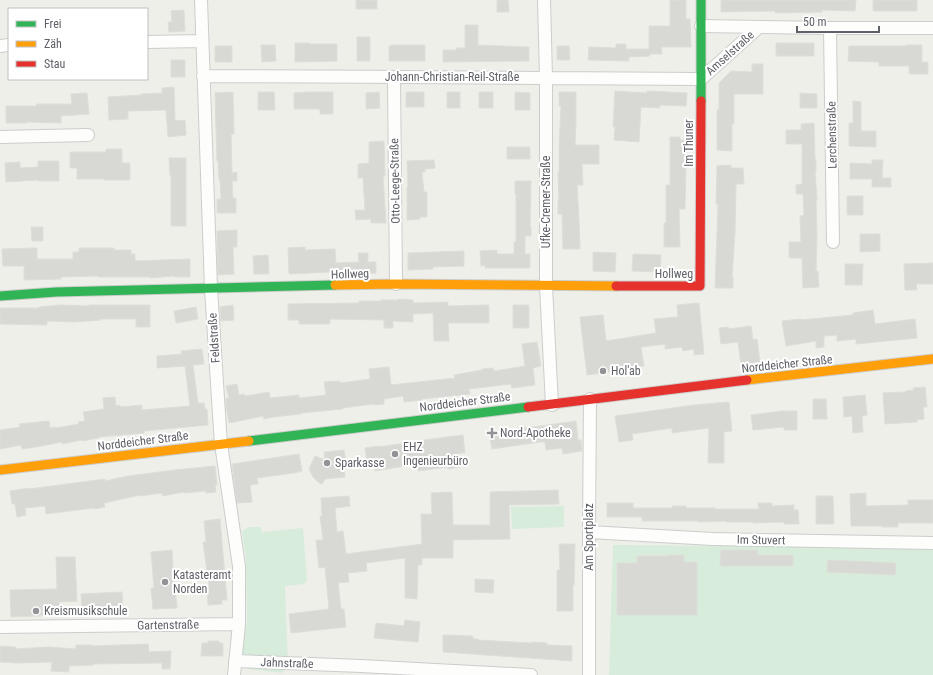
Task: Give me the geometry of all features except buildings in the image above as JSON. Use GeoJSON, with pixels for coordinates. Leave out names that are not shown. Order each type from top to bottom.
{"type":"FeatureCollection","features":[{"type":"Feature","properties":{"kind":"street","name":"Feldstraße"},"geometry":{"type":"LineString","coordinates":[[200,0],[211,289],[221,444],[239,566],[239,624],[234,675]]}},
{"type":"Feature","properties":{"kind":"street","name":"Ufke-Cremer-Straße"},"geometry":{"type":"LineString","coordinates":[[544,0],[546,77],[546,286],[552,405]]}},
{"type":"Feature","properties":{"kind":"street","name":"Im Thuner"},"geometry":{"type":"LineString","coordinates":[[700,286],[701,0]]}},
{"type":"Feature","properties":{"kind":"street","name":"Amselstraße"},"geometry":{"type":"LineString","coordinates":[[701,26],[933,28]]}},
{"type":"Feature","properties":{"kind":"street","name":"Amselstraße"},"geometry":{"type":"LineString","coordinates":[[701,79],[759,27]]}},
{"type":"Feature","properties":{"kind":"street","name":"Lerchenstraße"},"geometry":{"type":"LineString","coordinates":[[830,28],[833,242]]}},
{"type":"Feature","properties":{"kind":"street"},"geometry":{"type":"LineString","coordinates":[[148,42],[202,41]]}},
{"type":"Feature","properties":{"kind":"street","name":"Johann-Christian-Reil-Straße"},"geometry":{"type":"LineString","coordinates":[[202,76],[701,79]]}},
{"type":"Feature","properties":{"kind":"street","name":"Otto-Leege-Straße"},"geometry":{"type":"LineString","coordinates":[[394,78],[396,284]]}},
{"type":"Feature","properties":{"kind":"street"},"geometry":{"type":"LineString","coordinates":[[0,137],[88,135]]}},
{"type":"Feature","properties":{"kind":"street","name":"Hollweg"},"geometry":{"type":"LineString","coordinates":[[0,296],[56,292],[396,284],[700,286]]}},
{"type":"Feature","properties":{"kind":"street","name":"Norddeicher Straße"},"geometry":{"type":"LineString","coordinates":[[0,470],[933,359]]}},
{"type":"Feature","properties":{"kind":"street","name":"Am Sportplatz"},"geometry":{"type":"LineString","coordinates":[[589,675],[590,399]]}},
{"type":"Feature","properties":{"kind":"street","name":"Im Stuvert"},"geometry":{"type":"LineString","coordinates":[[589,532],[713,539],[933,544]]}},
{"type":"Feature","properties":{"kind":"street","name":"Gartenstraße"},"geometry":{"type":"LineString","coordinates":[[0,627],[239,624]]}},
{"type":"Feature","properties":{"kind":"street","name":"Jahnstraße"},"geometry":{"type":"LineString","coordinates":[[235,661],[531,675]]}},
{"type":"Feature","properties":{"kind":"green space"},"geometry":{"type":"Polygon","coordinates":[[[564,506],[564,527],[512,529],[511,507],[564,506]]]}},
{"type":"Feature","properties":{"kind":"green space"},"geometry":{"type":"Polygon","coordinates":[[[249,527],[260,527],[264,535],[263,532],[303,528],[307,580],[304,584],[285,586],[288,666],[282,673],[248,669],[241,657],[247,621],[246,559],[242,531],[249,527]]]}},
{"type":"Feature","properties":{"kind":"green space"},"geometry":{"type":"Polygon","coordinates":[[[613,545],[842,547],[933,550],[933,675],[609,675],[613,545]]]}},
{"type":"Feature","properties":{"kind":"traffic: fast"},"geometry":{"type":"LineString","coordinates":[[701,0],[701,101]]}},
{"type":"Feature","properties":{"kind":"traffic: fast"},"geometry":{"type":"LineString","coordinates":[[0,296],[56,292],[335,285]]}},
{"type":"Feature","properties":{"kind":"traffic: fast"},"geometry":{"type":"LineString","coordinates":[[249,441],[528,407]]}},
{"type":"Feature","properties":{"kind":"traffic: slow"},"geometry":{"type":"LineString","coordinates":[[335,285],[396,284],[616,286]]}},
{"type":"Feature","properties":{"kind":"traffic: slow"},"geometry":{"type":"LineString","coordinates":[[747,380],[933,359]]}},
{"type":"Feature","properties":{"kind":"traffic: slow"},"geometry":{"type":"LineString","coordinates":[[0,470],[249,441]]}},
{"type":"Feature","properties":{"kind":"traffic: jam"},"geometry":{"type":"LineString","coordinates":[[616,286],[700,286],[701,101]]}},
{"type":"Feature","properties":{"kind":"traffic: jam"},"geometry":{"type":"LineString","coordinates":[[528,407],[747,380]]}},
{"type":"Feature","properties":{"kind":"place","name":"Hol'ab"},"geometry":{"type":"Point","coordinates":[603,371]}},
{"type":"Feature","properties":{"kind":"place","name":"Nord-Apotheke"},"geometry":{"type":"Point","coordinates":[492,433]}},
{"type":"Feature","properties":{"kind":"place","name":"EHZ Ingenieurbüro"},"geometry":{"type":"Point","coordinates":[395,454]}},
{"type":"Feature","properties":{"kind":"place","name":"Sparkasse"},"geometry":{"type":"Point","coordinates":[327,463]}},
{"type":"Feature","properties":{"kind":"place","name":"Katasteramt Norden"},"geometry":{"type":"Point","coordinates":[165,582]}},
{"type":"Feature","properties":{"kind":"place","name":"Kreismusikschule"},"geometry":{"type":"Point","coordinates":[36,611]}}]}
